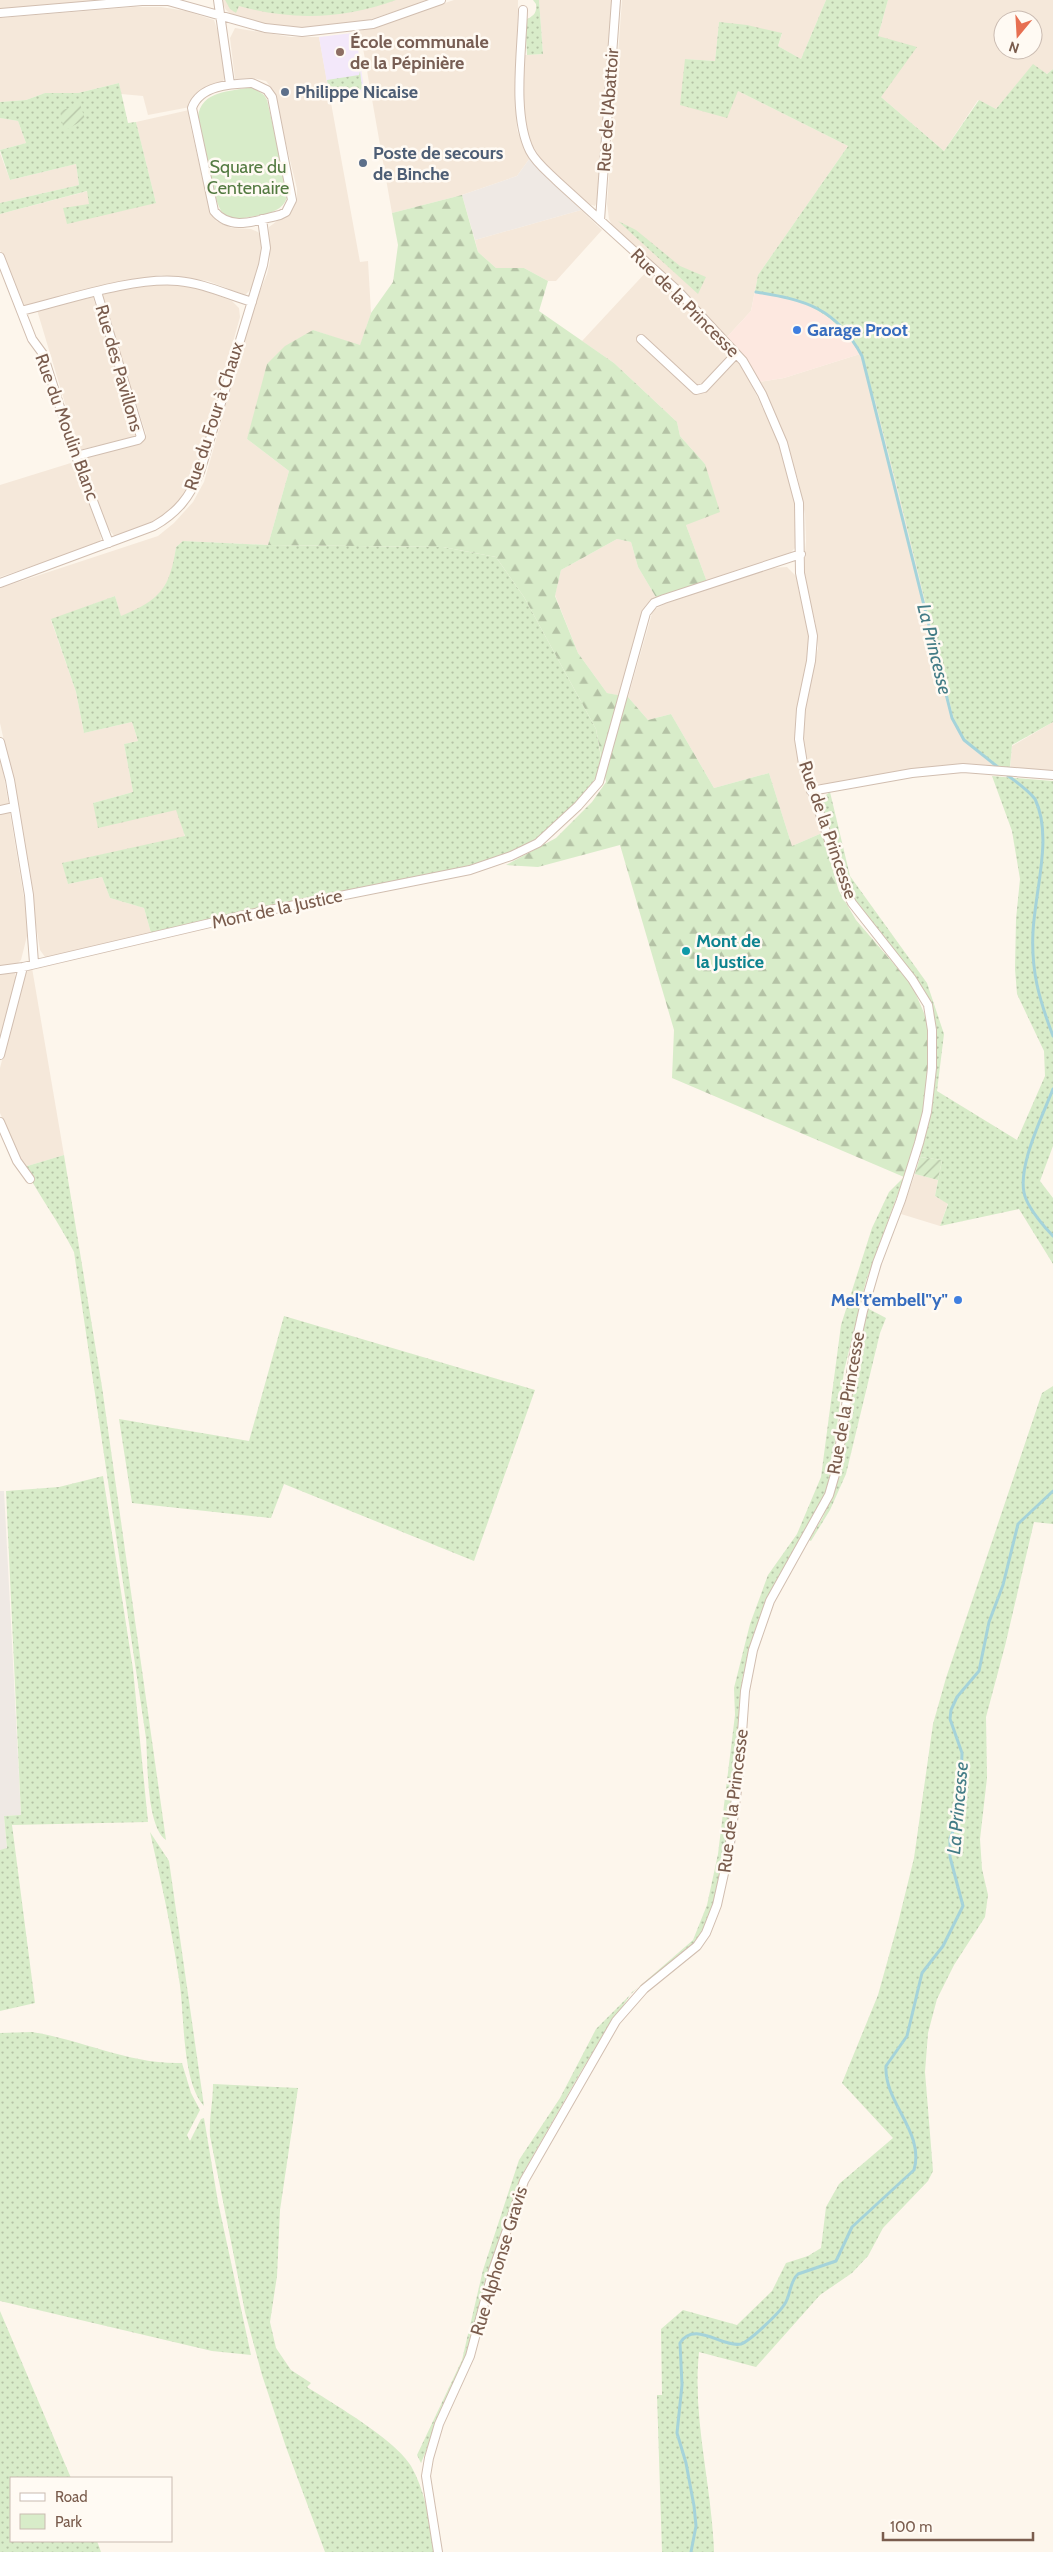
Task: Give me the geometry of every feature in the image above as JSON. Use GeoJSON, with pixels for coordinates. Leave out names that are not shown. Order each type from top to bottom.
{"type":"FeatureCollection","features":[{"type":"Feature","properties":{"kind":"street"},"geometry":{"type":"LineString","coordinates":[[218,0],[230,84]]}},
{"type":"Feature","properties":{"kind":"street"},"geometry":{"type":"LineString","coordinates":[[0,13],[161,1],[180,3],[265,28],[302,32],[365,26],[442,0]]}},
{"type":"Feature","properties":{"kind":"street","name":"Rue de l'Abattoir"},"geometry":{"type":"LineString","coordinates":[[600,220],[616,0]]}},
{"type":"Feature","properties":{"kind":"street","name":"Rue de la Princesse"},"geometry":{"type":"LineString","coordinates":[[523,10],[520,105],[522,132],[530,152],[539,164],[695,307],[736,354],[762,394],[790,465],[798,503],[801,554],[800,573],[812,623],[813,648],[801,709],[799,739],[803,764],[852,903],[915,984],[928,1005],[932,1030],[932,1068],[926,1112],[919,1143],[901,1200],[877,1263],[858,1329],[833,1481],[824,1508],[770,1601],[753,1650],[746,1691],[741,1758],[729,1851],[717,1905],[706,1933]]}},
{"type":"Feature","properties":{"kind":"street"},"geometry":{"type":"LineString","coordinates":[[252,83],[267,90],[272,97],[292,193],[292,200],[286,212],[234,224],[221,220],[214,211],[192,108],[194,102],[203,93],[230,84],[252,83]]}},
{"type":"Feature","properties":{"kind":"street","name":"Rue du Four à Chaux"},"geometry":{"type":"LineString","coordinates":[[0,583],[109,544],[162,521],[179,508],[194,488],[252,302],[266,248],[262,219]]}},
{"type":"Feature","properties":{"kind":"street","name":"Rue du Moulin Blanc"},"geometry":{"type":"LineString","coordinates":[[0,257],[32,339],[43,354],[76,456],[109,544]]}},
{"type":"Feature","properties":{"kind":"street"},"geometry":{"type":"LineString","coordinates":[[22,311],[146,282],[178,281],[199,285],[252,302]]}},
{"type":"Feature","properties":{"kind":"street","name":"Rue des Pavillons"},"geometry":{"type":"LineString","coordinates":[[76,456],[138,440],[140,437],[97,292]]}},
{"type":"Feature","properties":{"kind":"street"},"geometry":{"type":"LineString","coordinates":[[641,339],[696,390],[704,388],[736,354]]}},
{"type":"Feature","properties":{"kind":"street","name":"Mont de la Justice"},"geometry":{"type":"LineString","coordinates":[[34,963],[240,916],[470,870],[511,856],[538,843],[578,806],[599,782],[646,614],[650,606],[682,593],[801,554]]}},
{"type":"Feature","properties":{"kind":"street"},"geometry":{"type":"LineString","coordinates":[[0,742],[14,807],[29,895],[34,963],[23,967],[0,970]]}},
{"type":"Feature","properties":{"kind":"street"},"geometry":{"type":"LineString","coordinates":[[811,791],[912,773],[963,768],[1053,775]]}},
{"type":"Feature","properties":{"kind":"street"},"geometry":{"type":"LineString","coordinates":[[0,810],[14,807]]}},
{"type":"Feature","properties":{"kind":"street"},"geometry":{"type":"LineString","coordinates":[[0,1055],[23,967]]}},
{"type":"Feature","properties":{"kind":"street"},"geometry":{"type":"LineString","coordinates":[[0,1122],[18,1161],[30,1179]]}},
{"type":"Feature","properties":{"kind":"street","name":"Rue Alphonse Gravis"},"geometry":{"type":"LineString","coordinates":[[438,2552],[426,2476],[429,2458],[439,2424],[470,2356],[493,2270],[524,2181],[616,2021],[644,1989],[692,1951],[706,1933]]}},
{"type":"Feature","properties":{"kind":"shaded area"},"geometry":{"type":"Polygon","coordinates":[[[0,0],[114,0],[0,9],[0,0]]]}},
{"type":"Feature","properties":{"kind":"shaded area"},"geometry":{"type":"Polygon","coordinates":[[[221,0],[429,0],[365,21],[298,28],[269,25],[232,15],[226,10],[221,0]]]}},
{"type":"Feature","properties":{"kind":"shaded area"},"geometry":{"type":"Polygon","coordinates":[[[454,0],[518,0],[517,130],[525,151],[530,158],[517,176],[462,195],[392,213],[360,31],[454,0]]]}},
{"type":"Feature","properties":{"kind":"shaded area"},"geometry":{"type":"Polygon","coordinates":[[[539,0],[613,0],[598,199],[595,206],[582,202],[543,162],[528,138],[522,106],[525,55],[543,54],[539,0]]]}},
{"type":"Feature","properties":{"kind":"shaded area"},"geometry":{"type":"Polygon","coordinates":[[[622,0],[826,0],[801,59],[778,46],[782,34],[719,22],[715,61],[685,59],[738,91],[848,146],[758,275],[751,311],[727,337],[693,300],[612,225],[609,219],[607,204],[622,0]]]}},
{"type":"Feature","properties":{"kind":"shaded area"},"geometry":{"type":"Polygon","coordinates":[[[888,0],[1053,0],[1053,69],[1047,74],[1033,65],[996,109],[978,100],[944,151],[881,97],[878,36],[888,0]]]}},
{"type":"Feature","properties":{"kind":"shaded area"},"geometry":{"type":"Polygon","coordinates":[[[134,7],[161,7],[186,11],[214,20],[220,38],[225,78],[222,82],[199,92],[190,107],[148,115],[143,96],[121,94],[119,83],[78,93],[45,93],[26,100],[0,102],[0,18],[134,7]]]}},
{"type":"Feature","properties":{"kind":"shaded area"},"geometry":{"type":"Polygon","coordinates":[[[235,28],[291,37],[319,37],[360,262],[368,261],[371,313],[360,346],[313,330],[247,439],[289,471],[268,545],[183,541],[176,547],[172,573],[161,592],[144,607],[121,617],[115,596],[51,620],[76,692],[84,733],[132,722],[138,741],[124,744],[133,792],[93,803],[177,810],[185,837],[63,863],[68,884],[102,877],[110,898],[144,908],[151,933],[54,958],[45,957],[40,950],[12,777],[0,723],[0,588],[158,536],[174,523],[193,502],[204,482],[254,306],[267,274],[270,261],[269,227],[293,209],[297,200],[297,189],[273,90],[266,81],[253,78],[235,79],[230,38],[235,28]]]}},
{"type":"Feature","properties":{"kind":"shaded area"},"geometry":{"type":"Polygon","coordinates":[[[352,33],[358,49],[364,88],[357,96],[330,100],[319,37],[352,33]]]}},
{"type":"Feature","properties":{"kind":"shaded area"},"geometry":{"type":"Polygon","coordinates":[[[189,110],[190,124],[209,208],[216,221],[232,228],[251,229],[258,232],[262,239],[263,252],[251,289],[245,295],[208,281],[161,275],[124,282],[27,306],[21,305],[0,250],[0,214],[88,191],[90,204],[156,203],[136,122],[189,110]]]}},
{"type":"Feature","properties":{"kind":"shaded area"},"geometry":{"type":"Polygon","coordinates":[[[0,118],[18,121],[26,143],[0,150],[0,118]]]}},
{"type":"Feature","properties":{"kind":"shaded area"},"geometry":{"type":"Polygon","coordinates":[[[0,153],[10,180],[76,164],[79,185],[0,203],[0,153]]]}},
{"type":"Feature","properties":{"kind":"shaded area"},"geometry":{"type":"Polygon","coordinates":[[[530,158],[550,181],[581,210],[475,240],[462,195],[517,176],[530,158]]]}},
{"type":"Feature","properties":{"kind":"shaded area"},"geometry":{"type":"Polygon","coordinates":[[[581,210],[602,230],[556,281],[548,281],[524,268],[496,268],[478,252],[475,240],[581,210]]]}},
{"type":"Feature","properties":{"kind":"shaded area"},"geometry":{"type":"Polygon","coordinates":[[[648,270],[700,318],[744,370],[780,443],[799,521],[800,536],[796,547],[790,553],[707,582],[686,525],[705,464],[680,436],[677,422],[614,363],[582,341],[648,270]]]}},
{"type":"Feature","properties":{"kind":"shaded area"},"geometry":{"type":"Polygon","coordinates":[[[166,283],[190,285],[232,301],[239,308],[240,317],[199,465],[190,488],[179,503],[160,520],[116,538],[106,526],[83,461],[86,457],[142,443],[146,434],[101,295],[138,286],[166,283]]]}},
{"type":"Feature","properties":{"kind":"shaded area"},"geometry":{"type":"Polygon","coordinates":[[[755,291],[807,304],[828,317],[845,332],[860,354],[784,378],[759,382],[727,337],[751,311],[755,291]]]}},
{"type":"Feature","properties":{"kind":"shaded area"},"geometry":{"type":"Polygon","coordinates":[[[93,297],[137,435],[79,450],[37,310],[93,297]]]}},
{"type":"Feature","properties":{"kind":"shaded area"},"geometry":{"type":"Polygon","coordinates":[[[860,354],[875,401],[953,716],[977,752],[996,767],[902,771],[822,785],[815,782],[808,769],[804,751],[802,716],[818,648],[815,621],[803,578],[806,541],[805,514],[798,479],[779,425],[759,382],[784,378],[860,354]]]}},
{"type":"Feature","properties":{"kind":"shaded area"},"geometry":{"type":"Polygon","coordinates":[[[74,462],[100,533],[101,539],[98,544],[0,577],[0,485],[74,462]]]}},
{"type":"Feature","properties":{"kind":"shaded area"},"geometry":{"type":"Polygon","coordinates":[[[617,539],[631,542],[638,567],[657,599],[646,605],[621,696],[607,693],[578,653],[555,595],[561,570],[617,539]]]}},
{"type":"Feature","properties":{"kind":"shaded area"},"geometry":{"type":"Polygon","coordinates":[[[787,567],[799,579],[798,588],[810,632],[810,650],[796,715],[795,735],[807,794],[822,833],[792,846],[769,773],[714,788],[671,714],[648,720],[628,697],[653,610],[667,603],[770,568],[787,567]]]}},
{"type":"Feature","properties":{"kind":"shaded area"},"geometry":{"type":"Polygon","coordinates":[[[1053,722],[1053,774],[1010,769],[1012,746],[1053,722]]]}},
{"type":"Feature","properties":{"kind":"shaded area"},"geometry":{"type":"Polygon","coordinates":[[[0,753],[29,928],[21,960],[16,965],[0,968],[0,753]]]}},
{"type":"Feature","properties":{"kind":"shaded area"},"geometry":{"type":"Polygon","coordinates":[[[32,968],[64,1155],[24,1167],[0,1113],[0,1068],[22,982],[26,972],[32,968]]]}},
{"type":"Feature","properties":{"kind":"shaded area"},"geometry":{"type":"Polygon","coordinates":[[[15,973],[16,981],[0,1041],[0,974],[15,973]]]}},
{"type":"Feature","properties":{"kind":"shaded area"},"geometry":{"type":"Polygon","coordinates":[[[915,1174],[938,1180],[935,1196],[948,1203],[940,1226],[901,1214],[915,1174]]]}},
{"type":"Feature","properties":{"kind":"shaded area"},"geometry":{"type":"Polygon","coordinates":[[[0,1491],[4,1491],[21,1815],[4,1816],[7,1849],[0,1850],[0,1491]]]}},
{"type":"Feature","properties":{"kind":"green space"},"geometry":{"type":"Polygon","coordinates":[[[225,0],[396,0],[357,11],[318,16],[298,16],[259,11],[239,6],[236,13],[230,9],[225,0]]]}},
{"type":"Feature","properties":{"kind":"green space"},"geometry":{"type":"Polygon","coordinates":[[[533,0],[539,0],[543,54],[527,55],[525,20],[533,16],[536,10],[536,4],[533,0]]]}},
{"type":"Feature","properties":{"kind":"green space"},"geometry":{"type":"Polygon","coordinates":[[[826,0],[888,0],[878,36],[917,47],[881,97],[944,151],[979,100],[996,109],[1033,64],[1047,74],[1053,69],[1053,722],[1012,745],[1010,767],[996,767],[962,737],[953,716],[875,401],[860,354],[845,332],[828,317],[807,304],[755,291],[758,275],[848,146],[738,91],[727,118],[680,105],[685,59],[715,61],[719,22],[747,25],[782,33],[778,46],[801,59],[826,0]]]}},
{"type":"Feature","properties":{"kind":"green space"},"geometry":{"type":"Polygon","coordinates":[[[360,71],[362,88],[356,94],[330,99],[327,80],[359,75],[360,71]]]}},
{"type":"Feature","properties":{"kind":"green space"},"geometry":{"type":"Polygon","coordinates":[[[119,83],[128,123],[136,122],[156,203],[67,224],[63,208],[89,204],[87,191],[0,214],[0,203],[79,185],[76,164],[10,180],[0,150],[26,143],[18,121],[0,118],[0,102],[26,100],[45,93],[78,93],[119,83]]]}},
{"type":"Feature","properties":{"kind":"green space","name":"Square du Centenaire"},"geometry":{"type":"Polygon","coordinates":[[[252,87],[264,95],[267,100],[288,192],[282,206],[276,210],[261,215],[233,219],[223,213],[219,207],[198,117],[200,108],[211,97],[252,87]]]}},
{"type":"Feature","properties":{"kind":"green space"},"geometry":{"type":"Polygon","coordinates":[[[80,104],[85,119],[64,131],[60,111],[80,104]]]}},
{"type":"Feature","properties":{"kind":"green space"},"geometry":{"type":"Polygon","coordinates":[[[462,195],[478,252],[496,268],[524,268],[548,281],[539,311],[614,363],[677,422],[680,436],[705,464],[720,512],[686,525],[707,582],[657,599],[638,567],[631,542],[617,539],[561,570],[555,596],[578,653],[607,693],[628,697],[648,720],[671,714],[714,788],[769,773],[792,846],[822,833],[839,891],[856,920],[912,985],[924,1013],[932,1043],[922,1123],[904,1177],[672,1078],[674,1030],[620,845],[538,867],[506,865],[556,838],[592,802],[606,782],[596,729],[524,597],[496,557],[443,547],[268,545],[289,471],[247,439],[267,364],[285,346],[313,330],[360,345],[371,313],[393,282],[398,245],[392,213],[462,195]]]}},
{"type":"Feature","properties":{"kind":"green space"},"geometry":{"type":"Polygon","coordinates":[[[618,221],[636,230],[680,266],[706,277],[698,294],[618,221]]]}},
{"type":"Feature","properties":{"kind":"green space"},"geometry":{"type":"Polygon","coordinates":[[[183,541],[268,545],[443,547],[496,557],[524,597],[596,729],[603,769],[565,816],[528,846],[491,860],[422,877],[151,933],[144,908],[110,898],[102,877],[68,884],[62,863],[185,836],[176,810],[98,828],[93,803],[133,792],[124,744],[138,741],[132,722],[84,733],[76,692],[51,619],[115,596],[121,616],[145,604],[161,591],[166,583],[174,561],[176,547],[183,541]]]}},
{"type":"Feature","properties":{"kind":"green space"},"geometry":{"type":"Polygon","coordinates":[[[992,776],[1053,781],[1053,1146],[1040,1181],[1053,1198],[1053,1264],[1019,1209],[940,1226],[948,1204],[935,1196],[942,1160],[920,1157],[934,1083],[935,1047],[929,1009],[850,895],[820,806],[823,797],[830,792],[850,876],[927,983],[944,1034],[937,1091],[1017,1140],[1045,1076],[1044,1051],[1017,994],[1015,969],[1016,919],[1020,879],[1012,831],[992,776]]]}},
{"type":"Feature","properties":{"kind":"green space"},"geometry":{"type":"Polygon","coordinates":[[[64,1155],[102,1387],[166,1840],[159,1833],[151,1808],[146,1738],[74,1252],[24,1167],[64,1155]]]}},
{"type":"Feature","properties":{"kind":"green space"},"geometry":{"type":"Polygon","coordinates":[[[920,1157],[942,1160],[938,1180],[915,1174],[920,1157]]]}},
{"type":"Feature","properties":{"kind":"green space"},"geometry":{"type":"Polygon","coordinates":[[[904,1177],[866,1281],[844,1371],[829,1488],[765,1603],[742,1679],[738,1753],[727,1842],[713,1906],[700,1938],[677,1959],[638,1987],[693,1940],[707,1905],[718,1854],[735,1715],[734,1688],[750,1624],[768,1575],[797,1534],[821,1477],[841,1325],[872,1228],[889,1192],[904,1177]]]}},
{"type":"Feature","properties":{"kind":"green space"},"geometry":{"type":"Polygon","coordinates":[[[867,1308],[886,1318],[880,1333],[846,1474],[830,1510],[811,1541],[809,1540],[823,1517],[838,1478],[859,1338],[867,1308]]]}},
{"type":"Feature","properties":{"kind":"green space"},"geometry":{"type":"Polygon","coordinates":[[[284,1316],[535,1390],[474,1561],[284,1484],[271,1518],[132,1503],[119,1419],[249,1441],[284,1316]]]}},
{"type":"Feature","properties":{"kind":"green space"},"geometry":{"type":"Polygon","coordinates":[[[1053,1386],[1053,1524],[1034,1522],[986,1717],[987,1778],[980,1839],[982,1869],[988,1895],[985,1917],[954,1965],[937,1999],[928,2033],[925,2072],[933,2171],[928,2181],[883,2228],[868,2256],[852,2273],[820,2295],[756,2367],[699,2352],[698,2402],[714,2552],[662,2552],[657,2395],[662,2395],[661,2329],[683,2310],[737,2325],[772,2291],[786,2263],[808,2256],[821,2248],[826,2207],[839,2184],[893,2138],[842,2083],[878,1995],[898,1923],[914,1858],[933,1724],[946,1678],[1042,1393],[1053,1386]]]}},
{"type":"Feature","properties":{"kind":"green space"},"geometry":{"type":"Polygon","coordinates":[[[103,1476],[133,1669],[148,1822],[12,1825],[35,2003],[0,2011],[0,1850],[7,1848],[4,1816],[21,1815],[6,1491],[59,1487],[103,1476]]]}},
{"type":"Feature","properties":{"kind":"green space"},"geometry":{"type":"Polygon","coordinates":[[[150,1832],[169,1861],[204,2106],[191,2080],[185,2046],[181,1993],[176,1961],[150,1832]]]}},
{"type":"Feature","properties":{"kind":"green space"},"geometry":{"type":"Polygon","coordinates":[[[630,1995],[583,2068],[523,2173],[482,2290],[470,2345],[421,2463],[417,2455],[462,2360],[483,2270],[519,2160],[560,2098],[596,2029],[630,1995]]]}},
{"type":"Feature","properties":{"kind":"green space"},"geometry":{"type":"Polygon","coordinates":[[[32,2032],[144,2060],[182,2063],[191,2093],[200,2110],[187,2135],[190,2141],[201,2119],[204,2118],[218,2202],[251,2355],[212,2351],[0,2301],[0,2033],[32,2032]]]}},
{"type":"Feature","properties":{"kind":"green space"},"geometry":{"type":"Polygon","coordinates":[[[213,2084],[298,2088],[280,2210],[277,2276],[270,2322],[276,2348],[291,2370],[311,2383],[307,2387],[379,2434],[404,2456],[416,2476],[424,2497],[434,2552],[325,2552],[286,2447],[262,2375],[245,2312],[210,2136],[213,2084]]]}},
{"type":"Feature","properties":{"kind":"green space"},"geometry":{"type":"Polygon","coordinates":[[[0,2311],[71,2477],[10,2477],[10,2542],[97,2542],[101,2552],[0,2552],[0,2311]]]}},
{"type":"Feature","properties":{"kind":"waterway","name":"La Princesse"},"geometry":{"type":"LineString","coordinates":[[756,292],[805,303],[818,309],[842,327],[862,356],[952,718],[964,740],[999,768]]}},
{"type":"Feature","properties":{"kind":"waterway","name":"La Princesse"},"geometry":{"type":"LineString","coordinates":[[1006,774],[1035,799],[1043,829],[1042,864],[1034,916],[1033,960],[1040,997],[1053,1036]]}},
{"type":"Feature","properties":{"kind":"waterway","name":"La Princesse"},"geometry":{"type":"LineString","coordinates":[[1053,1089],[1031,1144],[1024,1174],[1023,1188],[1031,1209],[1053,1236]]}},
{"type":"Feature","properties":{"kind":"waterway","name":"La Princesse"},"geometry":{"type":"LineString","coordinates":[[691,2552],[696,2526],[694,2506],[686,2463],[677,2433],[682,2385],[680,2343],[686,2337],[693,2334],[701,2334],[734,2344],[741,2344],[751,2338],[784,2305],[795,2277],[798,2274],[836,2261],[852,2227],[914,2170],[916,2156],[914,2143],[891,2093],[887,2080],[886,2066],[907,2036],[922,1973],[943,1946],[963,1906],[950,1857],[950,1838],[960,1816],[962,1753],[950,1719],[951,1710],[957,1697],[979,1671],[989,1622],[1003,1585],[1018,1524],[1053,1491]]}},
{"type":"Feature","properties":{"kind":"place","name":"École communale de la Pépinière"},"geometry":{"type":"Point","coordinates":[340,52]}},
{"type":"Feature","properties":{"kind":"place","name":"Philippe Nicaise"},"geometry":{"type":"Point","coordinates":[285,92]}},
{"type":"Feature","properties":{"kind":"place","name":"Poste de secours de Binche"},"geometry":{"type":"Point","coordinates":[363,163]}},
{"type":"Feature","properties":{"kind":"place","name":"Garage Proot"},"geometry":{"type":"Point","coordinates":[797,330]}},
{"type":"Feature","properties":{"kind":"place","name":"Mont de la Justice"},"geometry":{"type":"Point","coordinates":[686,951]}},
{"type":"Feature","properties":{"kind":"place","name":"Mel't'embell\"y\""},"geometry":{"type":"Point","coordinates":[958,1300]}}]}
